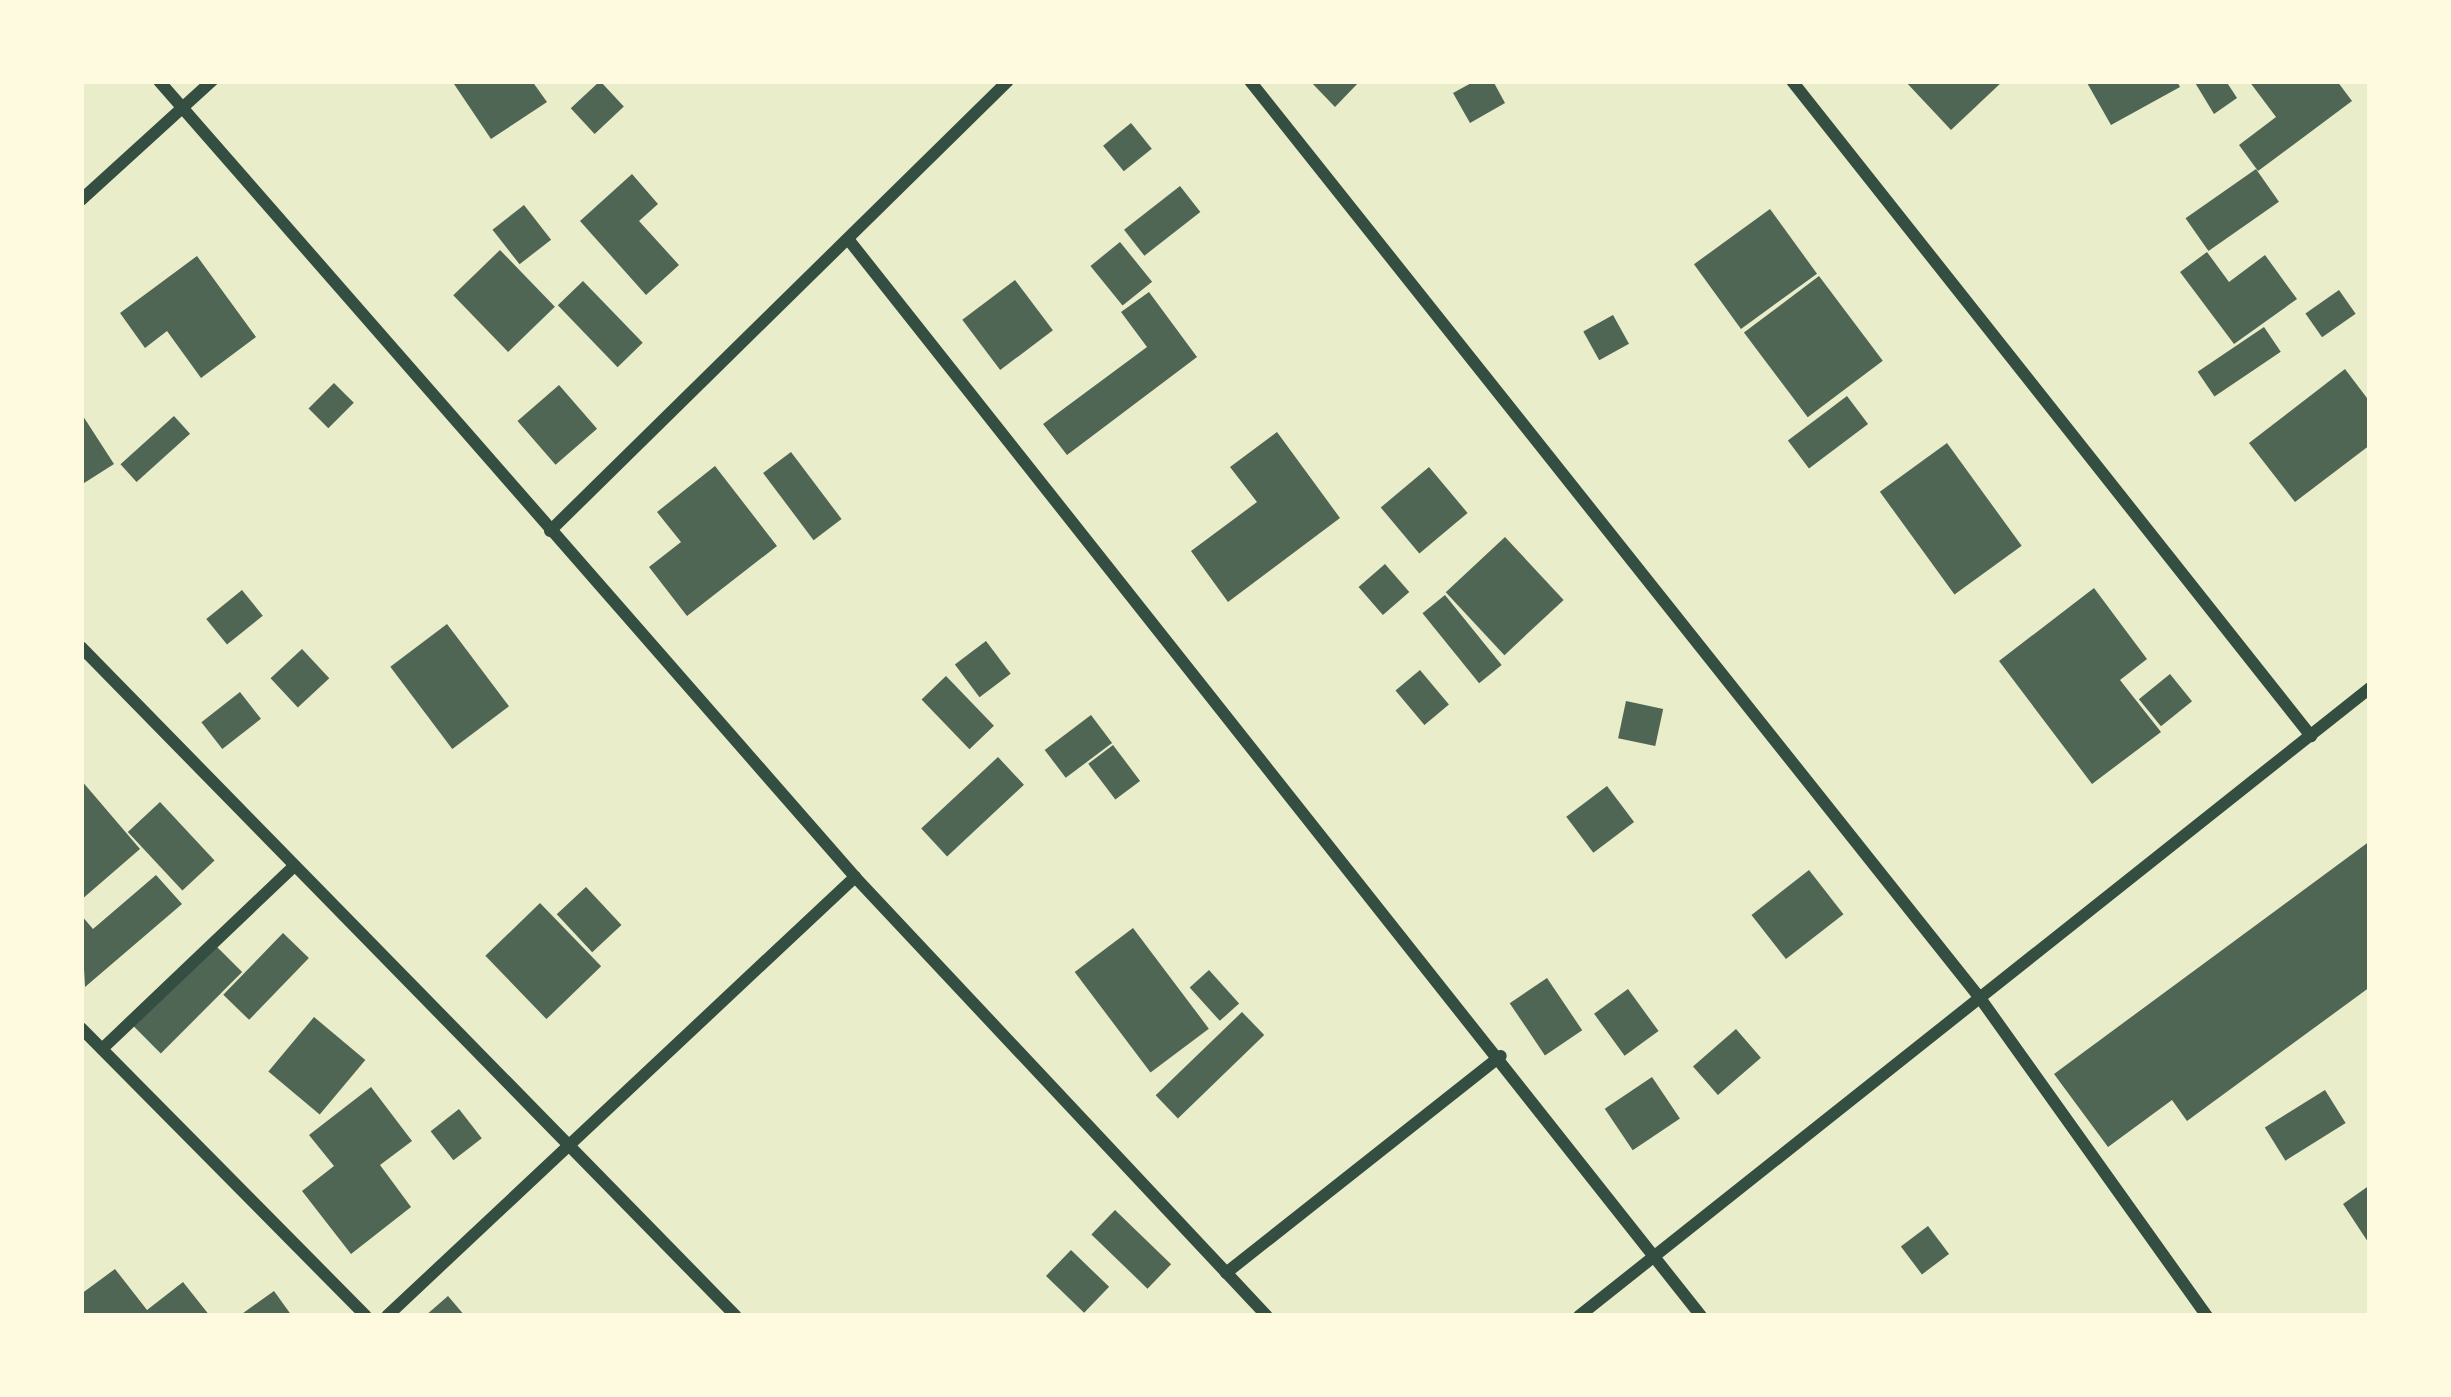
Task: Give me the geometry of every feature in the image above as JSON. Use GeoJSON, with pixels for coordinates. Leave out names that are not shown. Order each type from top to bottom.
{"type":"FeatureCollection","features":[{"type":"Feature","properties":{"kind":"street"},"geometry":{"type":"LineString","coordinates":[[160,81],[855,877],[1267,1316]]}},
{"type":"Feature","properties":{"kind":"street"},"geometry":{"type":"LineString","coordinates":[[81,200],[212,81]]}},
{"type":"Feature","properties":{"kind":"street"},"geometry":{"type":"LineString","coordinates":[[550,531],[1008,81]]}},
{"type":"Feature","properties":{"kind":"street"},"geometry":{"type":"LineString","coordinates":[[1250,81],[1980,998],[2206,1316]]}},
{"type":"Feature","properties":{"kind":"street"},"geometry":{"type":"LineString","coordinates":[[1792,81],[2311,736]]}},
{"type":"Feature","properties":{"kind":"street"},"geometry":{"type":"LineString","coordinates":[[848,239],[1658,1252],[1701,1316]]}},
{"type":"Feature","properties":{"kind":"street"},"geometry":{"type":"LineString","coordinates":[[81,647],[292,868],[574,1147],[736,1316]]}},
{"type":"Feature","properties":{"kind":"street"},"geometry":{"type":"LineString","coordinates":[[1579,1316],[2370,688]]}},
{"type":"Feature","properties":{"kind":"street"},"geometry":{"type":"LineString","coordinates":[[102,1049],[292,868]]}},
{"type":"Feature","properties":{"kind":"street"},"geometry":{"type":"LineString","coordinates":[[386,1316],[574,1147],[855,877]]}},
{"type":"Feature","properties":{"kind":"street"},"geometry":{"type":"LineString","coordinates":[[81,1028],[366,1316]]}},
{"type":"Feature","properties":{"kind":"street"},"geometry":{"type":"LineString","coordinates":[[1226,1273],[1501,1056]]}},
{"type":"Feature","properties":{"kind":"building"},"geometry":{"type":"Polygon","coordinates":[[[452,81],[532,81],[547,102],[491,139],[452,81]]]}},
{"type":"Feature","properties":{"kind":"building"},"geometry":{"type":"Polygon","coordinates":[[[600,81],[624,107],[595,134],[571,108],[600,81]]]}},
{"type":"Feature","properties":{"kind":"building"},"geometry":{"type":"Polygon","coordinates":[[[1310,81],[1360,81],[1335,107],[1310,81]]]}},
{"type":"Feature","properties":{"kind":"building"},"geometry":{"type":"Polygon","coordinates":[[[1475,81],[1493,81],[1505,103],[1470,123],[1453,93],[1475,81]]]}},
{"type":"Feature","properties":{"kind":"building"},"geometry":{"type":"Polygon","coordinates":[[[1905,81],[2003,81],[1951,130],[1905,81]]]}},
{"type":"Feature","properties":{"kind":"building"},"geometry":{"type":"Polygon","coordinates":[[[2086,81],[2177,81],[2180,87],[2111,125],[2086,81]]]}},
{"type":"Feature","properties":{"kind":"building"},"geometry":{"type":"Polygon","coordinates":[[[2194,81],[2226,81],[2237,98],[2214,114],[2194,81]]]}},
{"type":"Feature","properties":{"kind":"building"},"geometry":{"type":"Polygon","coordinates":[[[2249,81],[2337,81],[2352,101],[2258,171],[2239,145],[2276,117],[2249,81]]]}},
{"type":"Feature","properties":{"kind":"building"},"geometry":{"type":"Polygon","coordinates":[[[1131,123],[1152,149],[1124,171],[1103,146],[1131,123]]]}},
{"type":"Feature","properties":{"kind":"building"},"geometry":{"type":"Polygon","coordinates":[[[2256,169],[2279,202],[2208,251],[2186,218],[2256,169]]]}},
{"type":"Feature","properties":{"kind":"building"},"geometry":{"type":"Polygon","coordinates":[[[632,174],[658,204],[639,221],[679,265],[646,295],[580,221],[632,174]]]}},
{"type":"Feature","properties":{"kind":"building"},"geometry":{"type":"Polygon","coordinates":[[[1180,186],[1200,212],[1144,256],[1124,230],[1180,186]]]}},
{"type":"Feature","properties":{"kind":"building"},"geometry":{"type":"Polygon","coordinates":[[[524,205],[551,240],[520,264],[492,230],[524,205]]]}},
{"type":"Feature","properties":{"kind":"building"},"geometry":{"type":"Polygon","coordinates":[[[1770,209],[1817,274],[1741,329],[1694,264],[1770,209]]]}},
{"type":"Feature","properties":{"kind":"building"},"geometry":{"type":"Polygon","coordinates":[[[1120,242],[1152,282],[1123,306],[1090,266],[1120,242]]]}},
{"type":"Feature","properties":{"kind":"building"},"geometry":{"type":"Polygon","coordinates":[[[500,250],[555,307],[508,352],[453,295],[500,250]]]}},
{"type":"Feature","properties":{"kind":"building"},"geometry":{"type":"Polygon","coordinates":[[[2207,252],[2229,282],[2265,255],[2297,299],[2234,344],[2180,272],[2207,252]]]}},
{"type":"Feature","properties":{"kind":"building"},"geometry":{"type":"Polygon","coordinates":[[[197,256],[256,337],[201,378],[167,331],[145,348],[120,313],[197,256]]]}},
{"type":"Feature","properties":{"kind":"building"},"geometry":{"type":"Polygon","coordinates":[[[1819,276],[1883,361],[1808,417],[1744,333],[1819,276]]]}},
{"type":"Feature","properties":{"kind":"building"},"geometry":{"type":"Polygon","coordinates":[[[1015,280],[1053,330],[1000,370],[962,320],[1015,280]]]}},
{"type":"Feature","properties":{"kind":"building"},"geometry":{"type":"Polygon","coordinates":[[[583,281],[643,343],[618,367],[558,305],[583,281]]]}},
{"type":"Feature","properties":{"kind":"building"},"geometry":{"type":"Polygon","coordinates":[[[2339,290],[2356,314],[2322,337],[2305,314],[2339,290]]]}},
{"type":"Feature","properties":{"kind":"building"},"geometry":{"type":"Polygon","coordinates":[[[1149,292],[1197,357],[1067,455],[1043,424],[1147,347],[1121,312],[1149,292]]]}},
{"type":"Feature","properties":{"kind":"building"},"geometry":{"type":"Polygon","coordinates":[[[1613,315],[1629,344],[1599,360],[1583,331],[1613,315]]]}},
{"type":"Feature","properties":{"kind":"building"},"geometry":{"type":"Polygon","coordinates":[[[2264,327],[2281,352],[2214,397],[2198,372],[2264,327]]]}},
{"type":"Feature","properties":{"kind":"building"},"geometry":{"type":"Polygon","coordinates":[[[2345,369],[2370,402],[2370,445],[2295,502],[2249,443],[2345,369]]]}},
{"type":"Feature","properties":{"kind":"building"},"geometry":{"type":"Polygon","coordinates":[[[334,383],[354,403],[328,428],[309,408],[334,383]]]}},
{"type":"Feature","properties":{"kind":"building"},"geometry":{"type":"Polygon","coordinates":[[[559,385],[597,429],[556,465],[517,421],[559,385]]]}},
{"type":"Feature","properties":{"kind":"building"},"geometry":{"type":"Polygon","coordinates":[[[1847,396],[1868,424],[1809,468],[1788,441],[1847,396]]]}},
{"type":"Feature","properties":{"kind":"building"},"geometry":{"type":"Polygon","coordinates":[[[81,413],[114,464],[81,485],[81,413]]]}},
{"type":"Feature","properties":{"kind":"building"},"geometry":{"type":"Polygon","coordinates":[[[174,416],[190,434],[137,482],[120,464],[174,416]]]}},
{"type":"Feature","properties":{"kind":"building"},"geometry":{"type":"Polygon","coordinates":[[[1277,432],[1340,518],[1228,602],[1191,551],[1257,502],[1230,467],[1277,432]]]}},
{"type":"Feature","properties":{"kind":"building"},"geometry":{"type":"Polygon","coordinates":[[[1947,443],[2022,546],[1955,595],[1880,492],[1947,443]]]}},
{"type":"Feature","properties":{"kind":"building"},"geometry":{"type":"Polygon","coordinates":[[[791,452],[842,519],[814,540],[763,473],[791,452]]]}},
{"type":"Feature","properties":{"kind":"building"},"geometry":{"type":"Polygon","coordinates":[[[715,466],[777,546],[687,616],[649,567],[681,542],[657,512],[715,466]]]}},
{"type":"Feature","properties":{"kind":"building"},"geometry":{"type":"Polygon","coordinates":[[[1429,467],[1468,513],[1419,553],[1381,507],[1429,467]]]}},
{"type":"Feature","properties":{"kind":"building"},"geometry":{"type":"Polygon","coordinates":[[[1505,537],[1564,600],[1504,655],[1446,592],[1505,537]]]}},
{"type":"Feature","properties":{"kind":"building"},"geometry":{"type":"Polygon","coordinates":[[[1385,564],[1409,592],[1383,615],[1359,587],[1385,564]]]}},
{"type":"Feature","properties":{"kind":"building"},"geometry":{"type":"Polygon","coordinates":[[[2094,588],[2147,659],[2120,680],[2161,732],[2092,784],[1999,661],[2094,588]]]}},
{"type":"Feature","properties":{"kind":"building"},"geometry":{"type":"Polygon","coordinates":[[[242,590],[263,616],[227,645],[206,619],[242,590]]]}},
{"type":"Feature","properties":{"kind":"building"},"geometry":{"type":"Polygon","coordinates":[[[1445,595],[1502,665],[1479,683],[1422,613],[1445,595]]]}},
{"type":"Feature","properties":{"kind":"building"},"geometry":{"type":"Polygon","coordinates":[[[447,624],[509,706],[452,749],[390,667],[447,624]]]}},
{"type":"Feature","properties":{"kind":"building"},"geometry":{"type":"Polygon","coordinates":[[[986,641],[1011,674],[980,697],[955,664],[986,641]]]}},
{"type":"Feature","properties":{"kind":"building"},"geometry":{"type":"Polygon","coordinates":[[[302,649],[329,678],[298,708],[271,678],[302,649]]]}},
{"type":"Feature","properties":{"kind":"building"},"geometry":{"type":"Polygon","coordinates":[[[1420,670],[1449,704],[1424,725],[1395,691],[1420,670]]]}},
{"type":"Feature","properties":{"kind":"building"},"geometry":{"type":"Polygon","coordinates":[[[2170,674],[2192,701],[2161,726],[2139,699],[2170,674]]]}},
{"type":"Feature","properties":{"kind":"building"},"geometry":{"type":"Polygon","coordinates":[[[946,676],[994,726],[969,749],[922,700],[946,676]]]}},
{"type":"Feature","properties":{"kind":"building"},"geometry":{"type":"Polygon","coordinates":[[[240,692],[261,719],[222,749],[201,722],[240,692]]]}},
{"type":"Feature","properties":{"kind":"building"},"geometry":{"type":"Polygon","coordinates":[[[1626,701],[1663,709],[1655,746],[1618,738],[1626,701]]]}},
{"type":"Feature","properties":{"kind":"building"},"geometry":{"type":"Polygon","coordinates":[[[1091,715],[1112,743],[1066,778],[1045,750],[1091,715]]]}},
{"type":"Feature","properties":{"kind":"building"},"geometry":{"type":"Polygon","coordinates":[[[1113,745],[1140,781],[1115,800],[1088,764],[1113,745]]]}},
{"type":"Feature","properties":{"kind":"building"},"geometry":{"type":"Polygon","coordinates":[[[998,757],[1024,785],[947,856],[921,829],[998,757]]]}},
{"type":"Feature","properties":{"kind":"building"},"geometry":{"type":"Polygon","coordinates":[[[81,780],[140,849],[81,900],[81,780]]]}},
{"type":"Feature","properties":{"kind":"building"},"geometry":{"type":"Polygon","coordinates":[[[1607,786],[1634,822],[1593,853],[1566,817],[1607,786]]]}},
{"type":"Feature","properties":{"kind":"building"},"geometry":{"type":"Polygon","coordinates":[[[160,802],[215,861],[182,891],[128,832],[160,802]]]}},
{"type":"Feature","properties":{"kind":"building"},"geometry":{"type":"Polygon","coordinates":[[[2370,841],[2370,987],[2187,1121],[2172,1100],[2108,1147],[2054,1074],[2370,841]]]}},
{"type":"Feature","properties":{"kind":"building"},"geometry":{"type":"Polygon","coordinates":[[[1809,870],[1843,914],[1786,959],[1751,915],[1809,870]]]}},
{"type":"Feature","properties":{"kind":"building"},"geometry":{"type":"Polygon","coordinates":[[[156,875],[182,904],[85,987],[81,915],[93,929],[156,875]]]}},
{"type":"Feature","properties":{"kind":"building"},"geometry":{"type":"Polygon","coordinates":[[[586,887],[621,925],[592,952],[557,914],[586,887]]]}},
{"type":"Feature","properties":{"kind":"building"},"geometry":{"type":"Polygon","coordinates":[[[540,903],[601,966],[546,1019],[485,956],[540,903]]]}},
{"type":"Feature","properties":{"kind":"building"},"geometry":{"type":"Polygon","coordinates":[[[1133,928],[1209,1029],[1151,1073],[1075,972],[1133,928]]]}},
{"type":"Feature","properties":{"kind":"building"},"geometry":{"type":"Polygon","coordinates":[[[283,933],[309,958],[249,1020],[223,995],[283,933]]]}},
{"type":"Feature","properties":{"kind":"building"},"geometry":{"type":"Polygon","coordinates":[[[211,941],[242,972],[161,1053],[130,1022],[211,941]]]}},
{"type":"Feature","properties":{"kind":"building"},"geometry":{"type":"Polygon","coordinates":[[[1209,970],[1239,1003],[1220,1021],[1190,987],[1209,970]]]}},
{"type":"Feature","properties":{"kind":"building"},"geometry":{"type":"Polygon","coordinates":[[[1547,978],[1582,1030],[1545,1055],[1510,1003],[1547,978]]]}},
{"type":"Feature","properties":{"kind":"building"},"geometry":{"type":"Polygon","coordinates":[[[1628,989],[1659,1031],[1625,1056],[1594,1014],[1628,989]]]}},
{"type":"Feature","properties":{"kind":"building"},"geometry":{"type":"Polygon","coordinates":[[[1242,1012],[1264,1035],[1178,1118],[1156,1095],[1242,1012]]]}},
{"type":"Feature","properties":{"kind":"building"},"geometry":{"type":"Polygon","coordinates":[[[314,1017],[365,1060],[320,1114],[268,1071],[314,1017]]]}},
{"type":"Feature","properties":{"kind":"building"},"geometry":{"type":"Polygon","coordinates":[[[1736,1029],[1761,1058],[1718,1095],[1693,1066],[1736,1029]]]}},
{"type":"Feature","properties":{"kind":"building"},"geometry":{"type":"Polygon","coordinates":[[[1652,1077],[1680,1118],[1633,1150],[1605,1109],[1652,1077]]]}},
{"type":"Feature","properties":{"kind":"building"},"geometry":{"type":"Polygon","coordinates":[[[371,1087],[412,1141],[380,1165],[411,1207],[351,1254],[302,1191],[334,1166],[309,1135],[371,1087]]]}},
{"type":"Feature","properties":{"kind":"building"},"geometry":{"type":"Polygon","coordinates":[[[2325,1090],[2346,1123],[2285,1161],[2265,1128],[2325,1090]]]}},
{"type":"Feature","properties":{"kind":"building"},"geometry":{"type":"Polygon","coordinates":[[[459,1109],[482,1138],[453,1160],[431,1131],[459,1109]]]}},
{"type":"Feature","properties":{"kind":"building"},"geometry":{"type":"Polygon","coordinates":[[[2370,1185],[2370,1245],[2343,1204],[2370,1185]]]}},
{"type":"Feature","properties":{"kind":"building"},"geometry":{"type":"Polygon","coordinates":[[[1115,1210],[1171,1264],[1147,1289],[1091,1234],[1115,1210]]]}},
{"type":"Feature","properties":{"kind":"building"},"geometry":{"type":"Polygon","coordinates":[[[1928,1226],[1949,1254],[1922,1274],[1901,1246],[1928,1226]]]}},
{"type":"Feature","properties":{"kind":"building"},"geometry":{"type":"Polygon","coordinates":[[[1071,1250],[1109,1287],[1084,1313],[1046,1276],[1071,1250]]]}},
{"type":"Feature","properties":{"kind":"building"},"geometry":{"type":"Polygon","coordinates":[[[115,1269],[147,1310],[183,1282],[210,1316],[81,1316],[81,1294],[115,1269]]]}},
{"type":"Feature","properties":{"kind":"building"},"geometry":{"type":"Polygon","coordinates":[[[274,1291],[292,1316],[239,1316],[274,1291]]]}},
{"type":"Feature","properties":{"kind":"building"},"geometry":{"type":"Polygon","coordinates":[[[448,1296],[465,1316],[425,1316],[448,1296]]]}}]}
